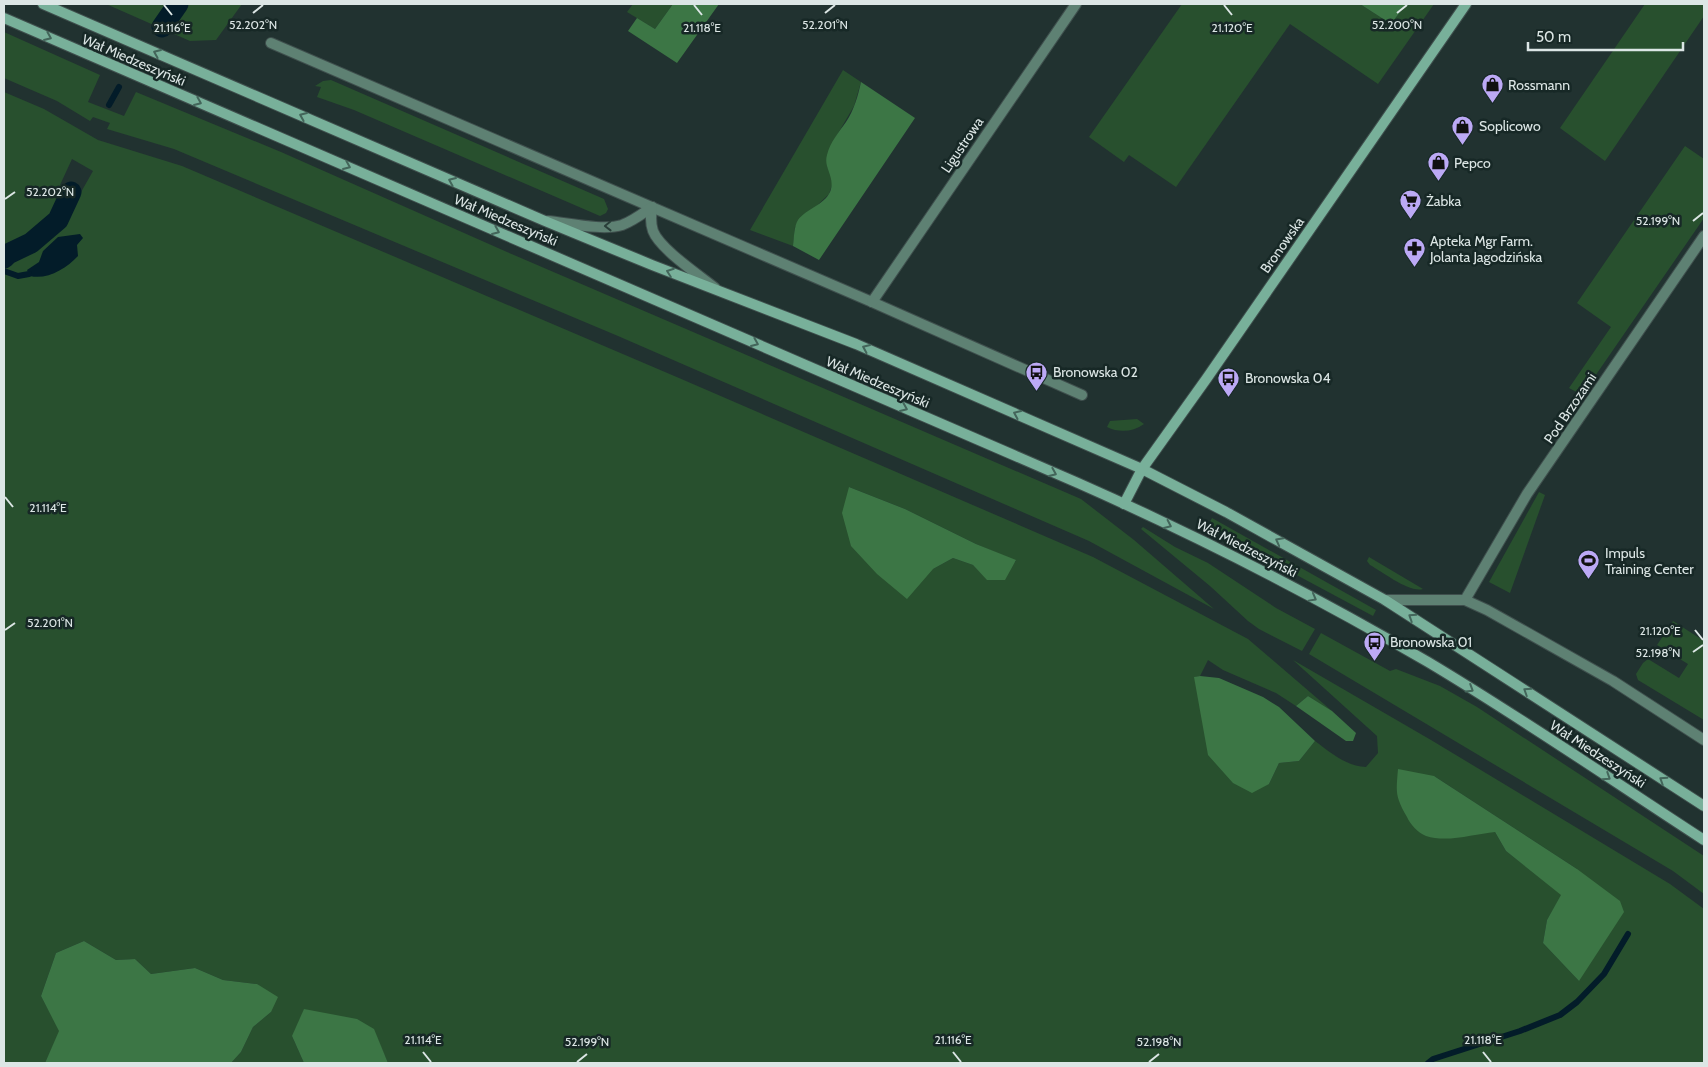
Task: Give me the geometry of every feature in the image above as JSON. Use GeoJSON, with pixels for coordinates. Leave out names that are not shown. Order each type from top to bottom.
{"type":"FeatureCollection","features":[{"type":"Feature","properties":{"kind":"main road","name":"Wał Miedzeszyński"},"geometry":{"type":"LineString","coordinates":[[43,4],[544,221],[856,344],[1142,469],[1226,512],[1385,600],[1704,806]]}},
{"type":"Feature","properties":{"kind":"main road","name":"Bronowska"},"geometry":{"type":"LineString","coordinates":[[1124,504],[1142,469],[1466,4]]}},
{"type":"Feature","properties":{"kind":"main road","name":"Wał Miedzeszyński"},"geometry":{"type":"LineString","coordinates":[[4,18],[1124,504],[1289,584],[1429,663],[1512,714],[1704,840]]}},
{"type":"Feature","properties":{"kind":"street","name":"Ligustrowa"},"geometry":{"type":"LineString","coordinates":[[872,302],[1076,4]]}},
{"type":"Feature","properties":{"kind":"street"},"geometry":{"type":"LineString","coordinates":[[271,43],[872,302],[1082,395]]}},
{"type":"Feature","properties":{"kind":"street"},"geometry":{"type":"LineString","coordinates":[[544,221],[610,228],[634,220],[652,207]]}},
{"type":"Feature","properties":{"kind":"street"},"geometry":{"type":"LineString","coordinates":[[652,207],[651,221],[653,231],[665,248],[716,288]]}},
{"type":"Feature","properties":{"kind":"street","name":"Pod Brzozami"},"geometry":{"type":"LineString","coordinates":[[1465,600],[1527,494],[1704,236]]}},
{"type":"Feature","properties":{"kind":"street"},"geometry":{"type":"LineString","coordinates":[[1385,600],[1465,600],[1487,610],[1613,681],[1704,740]]}},
{"type":"Feature","properties":{"kind":"green space"},"geometry":{"type":"Polygon","coordinates":[[[106,4],[242,4],[216,40],[190,41],[106,4]]]}},
{"type":"Feature","properties":{"kind":"green space"},"geometry":{"type":"Polygon","coordinates":[[[633,4],[673,4],[655,29],[627,12],[633,4]]]}},
{"type":"Feature","properties":{"kind":"green space"},"geometry":{"type":"Polygon","coordinates":[[[673,4],[719,4],[677,63],[628,31],[637,18],[655,29],[673,4]]]}},
{"type":"Feature","properties":{"kind":"green space"},"geometry":{"type":"Polygon","coordinates":[[[1182,4],[1360,4],[1391,24],[1406,4],[1434,4],[1378,84],[1290,24],[1176,187],[1129,155],[1124,162],[1089,137],[1182,4]]]}},
{"type":"Feature","properties":{"kind":"green space"},"geometry":{"type":"Polygon","coordinates":[[[1360,4],[1406,4],[1391,24],[1360,4]]]}},
{"type":"Feature","properties":{"kind":"green space"},"geometry":{"type":"Polygon","coordinates":[[[1645,4],[1704,4],[1704,16],[1605,161],[1560,128],[1645,4]]]}},
{"type":"Feature","properties":{"kind":"green space"},"geometry":{"type":"Polygon","coordinates":[[[4,32],[100,75],[88,102],[124,116],[136,92],[281,152],[507,252],[1081,499],[1134,540],[1214,609],[1089,541],[618,336],[174,149],[107,129],[110,123],[93,117],[90,121],[57,101],[4,78],[4,32]]]}},
{"type":"Feature","properties":{"kind":"green space"},"geometry":{"type":"Polygon","coordinates":[[[843,70],[861,82],[854,106],[833,142],[827,166],[832,177],[829,194],[795,227],[793,246],[750,230],[843,70]]]}},
{"type":"Feature","properties":{"kind":"green space"},"geometry":{"type":"Polygon","coordinates":[[[331,80],[604,199],[608,209],[606,213],[600,216],[354,110],[317,97],[321,87],[315,86],[323,81],[331,80]]]}},
{"type":"Feature","properties":{"kind":"green space"},"geometry":{"type":"Polygon","coordinates":[[[861,82],[915,118],[819,260],[793,246],[794,232],[801,216],[824,200],[830,192],[831,177],[826,160],[828,150],[851,113],[861,82]]]}},
{"type":"Feature","properties":{"kind":"green space"},"geometry":{"type":"Polygon","coordinates":[[[4,92],[44,109],[98,140],[182,166],[1093,557],[1248,639],[1332,711],[1308,696],[1296,706],[1276,693],[1223,670],[1208,660],[1200,676],[1195,677],[1269,784],[1279,763],[1299,761],[1315,741],[1339,758],[1359,766],[1366,767],[1378,753],[1377,736],[1293,660],[1431,740],[1670,884],[1704,909],[1704,1063],[388,1063],[373,1029],[292,1036],[304,1063],[231,1063],[241,1052],[253,1027],[271,1012],[257,984],[223,980],[195,968],[151,974],[135,959],[116,960],[84,941],[56,953],[41,996],[60,1031],[45,1063],[4,1063],[4,92]],[[72,159],[60,185],[80,194],[93,171],[72,159]],[[849,487],[933,569],[953,558],[973,565],[988,580],[1016,561],[976,544],[905,509],[849,487]],[[1434,776],[1495,832],[1506,851],[1562,895],[1547,920],[1543,943],[1579,981],[1577,869],[1434,776]]]}},
{"type":"Feature","properties":{"kind":"green space"},"geometry":{"type":"Polygon","coordinates":[[[1685,146],[1704,159],[1704,218],[1582,395],[1569,388],[1611,327],[1577,303],[1685,146]]]}},
{"type":"Feature","properties":{"kind":"green space"},"geometry":{"type":"Polygon","coordinates":[[[1137,419],[1144,424],[1131,430],[1116,430],[1107,427],[1110,421],[1137,419]]]}},
{"type":"Feature","properties":{"kind":"green space"},"geometry":{"type":"Polygon","coordinates":[[[849,487],[905,509],[976,544],[1016,560],[1005,580],[987,580],[973,565],[953,558],[933,569],[907,599],[877,574],[851,546],[842,513],[849,487]]]}},
{"type":"Feature","properties":{"kind":"green space"},"geometry":{"type":"Polygon","coordinates":[[[1539,492],[1545,495],[1510,593],[1489,582],[1539,492]]]}},
{"type":"Feature","properties":{"kind":"green space"},"geometry":{"type":"Polygon","coordinates":[[[1212,518],[1376,610],[1373,616],[1207,527],[1212,518]]]}},
{"type":"Feature","properties":{"kind":"green space"},"geometry":{"type":"Polygon","coordinates":[[[1143,527],[1175,547],[1208,563],[1276,608],[1315,629],[1302,651],[1259,629],[1248,621],[1210,586],[1141,529],[1143,527]]]}},
{"type":"Feature","properties":{"kind":"green space"},"geometry":{"type":"Polygon","coordinates":[[[1369,557],[1423,589],[1411,588],[1396,581],[1370,565],[1367,561],[1369,557]]]}},
{"type":"Feature","properties":{"kind":"green space"},"geometry":{"type":"Polygon","coordinates":[[[1673,621],[1704,641],[1704,720],[1638,680],[1636,674],[1648,659],[1679,678],[1688,664],[1657,645],[1673,621]]]}},
{"type":"Feature","properties":{"kind":"green space"},"geometry":{"type":"Polygon","coordinates":[[[1321,633],[1390,671],[1396,669],[1440,686],[1477,707],[1704,856],[1704,894],[1673,871],[1309,654],[1321,633]]]}},
{"type":"Feature","properties":{"kind":"green space"},"geometry":{"type":"Polygon","coordinates":[[[1194,677],[1219,678],[1263,697],[1279,707],[1315,741],[1299,761],[1279,763],[1269,784],[1252,793],[1233,783],[1208,755],[1194,677]]]}},
{"type":"Feature","properties":{"kind":"green space"},"geometry":{"type":"Polygon","coordinates":[[[1308,696],[1332,711],[1356,733],[1353,741],[1346,741],[1296,706],[1308,696]]]}},
{"type":"Feature","properties":{"kind":"green space"},"geometry":{"type":"Polygon","coordinates":[[[1398,769],[1434,776],[1577,869],[1620,901],[1624,912],[1579,981],[1543,943],[1547,920],[1561,895],[1506,851],[1495,832],[1443,839],[1420,833],[1410,822],[1398,799],[1398,769]]]}},
{"type":"Feature","properties":{"kind":"green space"},"geometry":{"type":"Polygon","coordinates":[[[84,941],[116,960],[135,959],[151,974],[195,968],[223,980],[257,984],[278,997],[271,1012],[253,1027],[241,1052],[231,1063],[45,1063],[59,1031],[41,996],[56,953],[84,941]]]}},
{"type":"Feature","properties":{"kind":"green space"},"geometry":{"type":"Polygon","coordinates":[[[304,1009],[357,1019],[374,1029],[388,1063],[304,1063],[292,1036],[304,1009]]]}},
{"type":"Feature","properties":{"kind":"water"},"geometry":{"type":"Polygon","coordinates":[[[80,234],[83,238],[77,245],[78,256],[73,261],[49,275],[30,276],[27,270],[39,262],[43,251],[58,237],[80,234]]]}},
{"type":"Feature","properties":{"kind":"waterway"},"geometry":{"type":"LineString","coordinates":[[162,27],[178,4]]}},
{"type":"Feature","properties":{"kind":"waterway"},"geometry":{"type":"LineString","coordinates":[[109,105],[119,87]]}},
{"type":"Feature","properties":{"kind":"waterway"},"geometry":{"type":"LineString","coordinates":[[4,258],[8,254],[31,243],[58,220],[71,192]]}},
{"type":"Feature","properties":{"kind":"waterway"},"geometry":{"type":"LineString","coordinates":[[4,271],[18,276],[29,274]]}},
{"type":"Feature","properties":{"kind":"waterway"},"geometry":{"type":"LineString","coordinates":[[1428,1063],[1433,1059],[1520,1031],[1560,1015],[1577,1002],[1604,974],[1628,934]]}},
{"type":"Feature","properties":{"kind":"place","name":"Rossmann"},"geometry":{"type":"Point","coordinates":[1492,104]}},
{"type":"Feature","properties":{"kind":"place","name":"Soplicowo"},"geometry":{"type":"Point","coordinates":[1463,145]}},
{"type":"Feature","properties":{"kind":"place","name":"Pepco"},"geometry":{"type":"Point","coordinates":[1438,182]}},
{"type":"Feature","properties":{"kind":"place","name":"Żabka"},"geometry":{"type":"Point","coordinates":[1410,220]}},
{"type":"Feature","properties":{"kind":"place","name":"Apteka Mgr Farm. Jolanta Jagodzińska"},"geometry":{"type":"Point","coordinates":[1414,268]}},
{"type":"Feature","properties":{"kind":"place","name":"Bronowska 02"},"geometry":{"type":"Point","coordinates":[1037,391]}},
{"type":"Feature","properties":{"kind":"place","name":"Bronowska 04"},"geometry":{"type":"Point","coordinates":[1229,397]}},
{"type":"Feature","properties":{"kind":"place","name":"Impuls Training Center"},"geometry":{"type":"Point","coordinates":[1589,580]}},
{"type":"Feature","properties":{"kind":"place","name":"Bronowska 01"},"geometry":{"type":"Point","coordinates":[1374,661]}}]}
